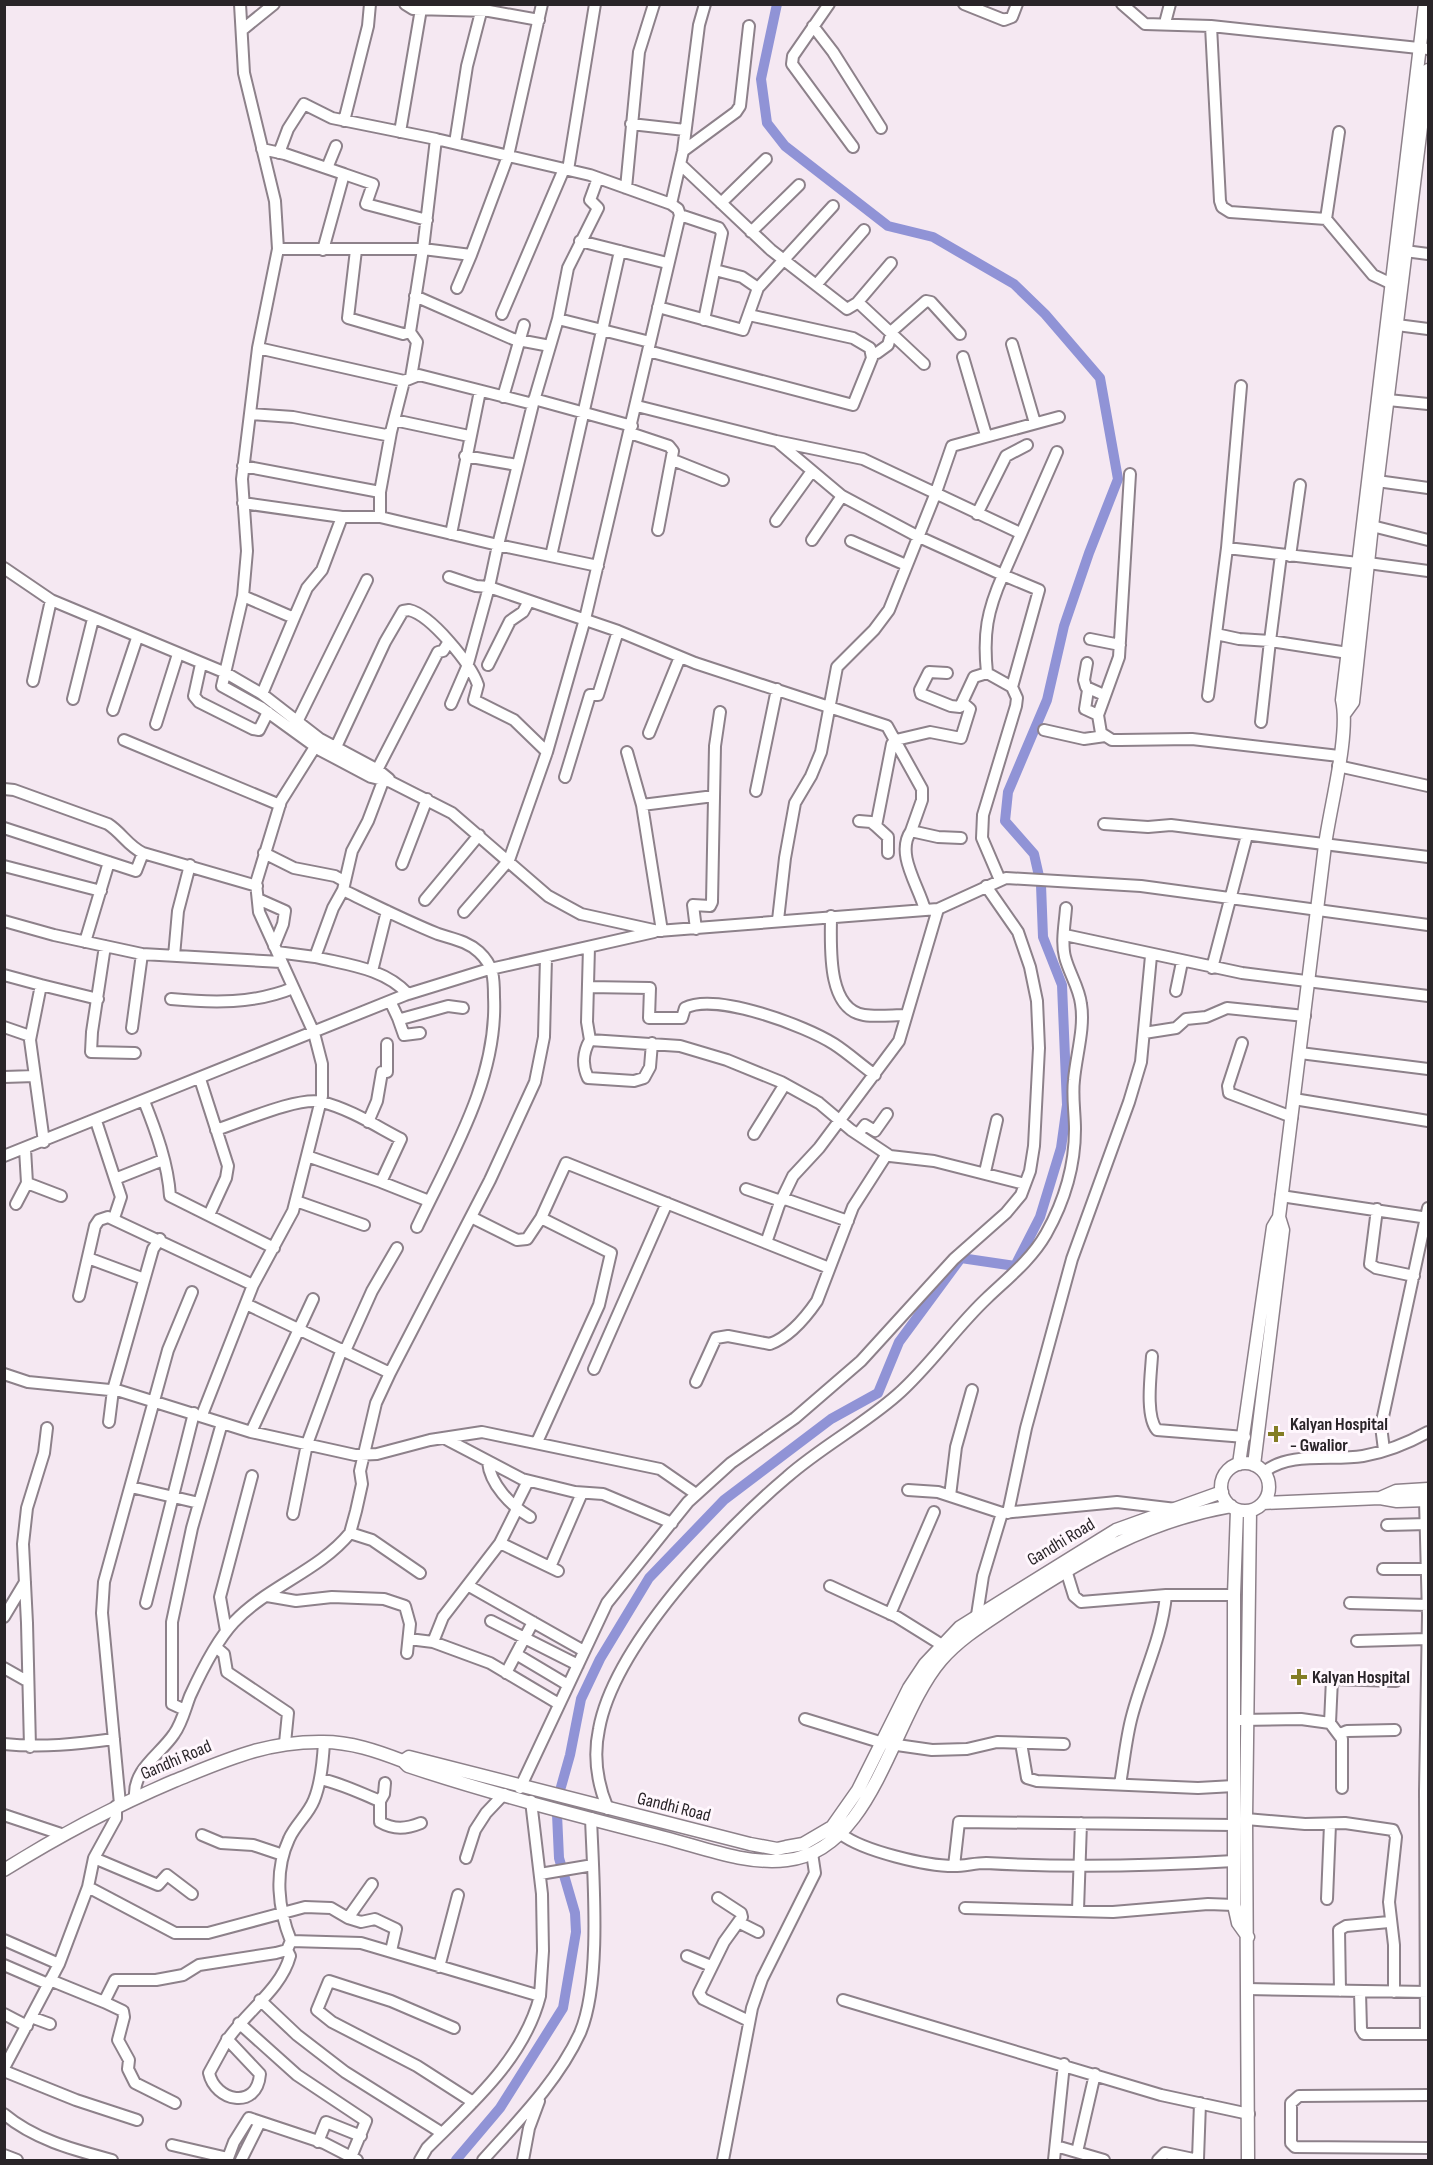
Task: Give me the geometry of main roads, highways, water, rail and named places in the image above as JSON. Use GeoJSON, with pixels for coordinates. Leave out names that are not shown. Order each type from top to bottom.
{"type":"FeatureCollection","features":[{"type":"Feature","properties":{"kind":"main road"},"geometry":{"type":"LineString","coordinates":[[1345,713],[1353,702],[1363,563],[1372,526],[1388,400],[1392,284],[1424,48],[1425,4]]}},
{"type":"Feature","properties":{"kind":"main road"},"geometry":{"type":"LineString","coordinates":[[1263,1503],[1269,1491],[1259,1468],[1283,1230],[1279,1217],[1281,1196],[1325,844],[1345,713],[1341,700],[1363,563],[1389,345],[1397,325],[1405,251],[1425,129],[1428,70]]}},
{"type":"Feature","properties":{"kind":"main road"},"geometry":{"type":"LineString","coordinates":[[1248,1937],[1238,1923],[1234,1905],[1234,1508],[1222,1492],[1223,1478],[1239,1464],[1245,1437],[1273,1227],[1279,1217]]}},
{"type":"Feature","properties":{"kind":"main road"},"geometry":{"type":"LineString","coordinates":[[1239,1464],[1259,1468]]}},
{"type":"Feature","properties":{"kind":"main road","name":"Gandhi Road"},"geometry":{"type":"LineString","coordinates":[[4,1870],[61,1834],[135,1797],[235,1755],[285,1743],[349,1744],[402,1761],[410,1757],[520,1788],[572,1807],[608,1809],[777,1849],[803,1844],[832,1827],[887,1744],[909,1688],[942,1645],[977,1615],[1116,1530],[1178,1512],[1222,1492]]}},
{"type":"Feature","properties":{"kind":"main road"},"geometry":{"type":"LineString","coordinates":[[572,1807],[591,1818],[759,1861],[789,1860],[824,1849],[841,1834],[867,1797],[887,1744],[927,1678],[942,1659],[976,1629],[1091,1554],[1178,1512],[1234,1508],[1250,1511],[1263,1503],[1380,1498],[1397,1501],[1427,1496]]}},
{"type":"Feature","properties":{"kind":"main road"},"geometry":{"type":"LineString","coordinates":[[1248,2160],[1246,1819],[1250,1511]]}},
{"type":"Feature","properties":{"kind":"main road"},"geometry":{"type":"LineString","coordinates":[[402,1761],[418,1770],[504,1794],[531,1801],[550,1800]]}},
{"type":"Feature","properties":{"kind":"waterway"},"geometry":{"type":"LineString","coordinates":[[561,1787],[581,1699],[600,1659],[649,1578],[724,1500],[831,1419],[878,1393],[899,1342],[961,1258],[1015,1266],[1040,1217],[1061,1148],[1067,1105],[1062,985],[1043,937],[1041,885],[1034,854],[1005,821],[1008,792],[1047,700],[1064,626],[1118,479],[1100,378],[1045,314],[1014,284],[933,237],[888,226],[785,146],[767,123],[761,79],[777,4]]}},
{"type":"Feature","properties":{"kind":"waterway"},"geometry":{"type":"LineString","coordinates":[[456,2160],[500,2108],[563,2008],[576,1932],[575,1913],[559,1858],[557,1814]]}},
{"type":"Feature","properties":{"kind":"place","name":"Kalyan Hospital - Gwalior"},"geometry":{"type":"Point","coordinates":[1276,1434]}},
{"type":"Feature","properties":{"kind":"place","name":"Kalyan Hospital"},"geometry":{"type":"Point","coordinates":[1299,1677]}}]}
